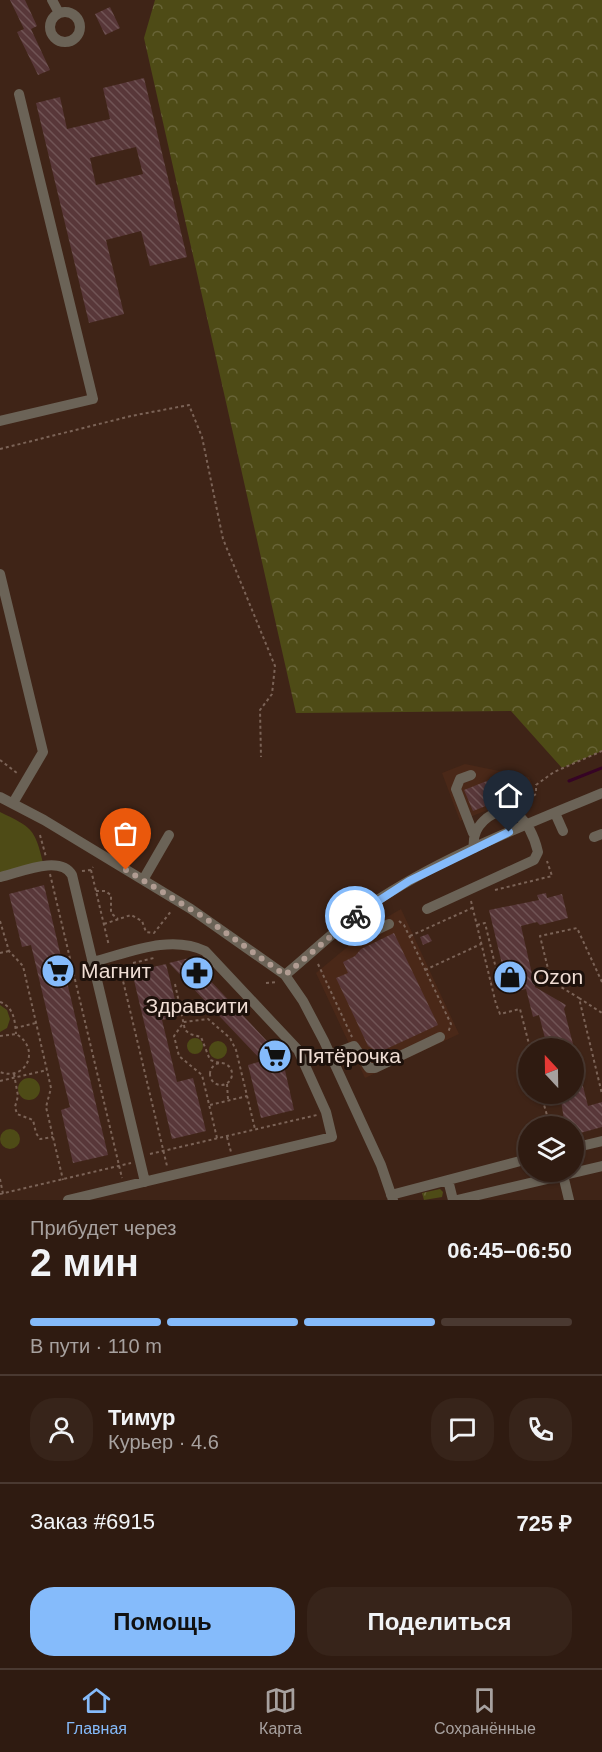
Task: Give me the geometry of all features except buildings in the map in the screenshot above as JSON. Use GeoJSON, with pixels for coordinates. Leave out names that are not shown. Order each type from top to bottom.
{"type":"FeatureCollection","features":[{"type":"Feature","properties":{"kind":"street"},"geometry":{"type":"LineString","coordinates":[[52,0],[58,12]]}},
{"type":"Feature","properties":{"kind":"street"},"geometry":{"type":"LineString","coordinates":[[0,421],[93,399],[19,94]]}},
{"type":"Feature","properties":{"kind":"street"},"geometry":{"type":"LineString","coordinates":[[0,574],[43,752],[13,803]]}},
{"type":"Feature","properties":{"kind":"street"},"geometry":{"type":"LineString","coordinates":[[471,775],[460,779],[456,783],[456,789],[473,833],[474,848]]}},
{"type":"Feature","properties":{"kind":"street"},"geometry":{"type":"LineString","coordinates":[[285,975],[357,915],[409,881],[526,824],[602,793]]}},
{"type":"Feature","properties":{"kind":"street"},"geometry":{"type":"LineString","coordinates":[[0,797],[142,880],[249,947],[285,975],[303,1001],[331,1055],[381,1165],[392,1198],[518,1162]]}},
{"type":"Feature","properties":{"kind":"street"},"geometry":{"type":"LineString","coordinates":[[427,909],[534,860],[538,849],[526,824],[513,813],[504,813],[486,819],[473,833]]}},
{"type":"Feature","properties":{"kind":"street"},"geometry":{"type":"LineString","coordinates":[[555,813],[563,831]]}},
{"type":"Feature","properties":{"kind":"street"},"geometry":{"type":"LineString","coordinates":[[142,880],[168,835]]}},
{"type":"Feature","properties":{"kind":"street"},"geometry":{"type":"LineString","coordinates":[[0,877],[48,866],[63,866],[72,875],[145,1182]]}},
{"type":"Feature","properties":{"kind":"street"},"geometry":{"type":"LineString","coordinates":[[357,915],[366,935],[389,924]]}},
{"type":"Feature","properties":{"kind":"street"},"geometry":{"type":"LineString","coordinates":[[68,1200],[332,1137],[326,1112],[298,1050],[205,951],[194,945],[173,943],[94,967]]}},
{"type":"Feature","properties":{"kind":"street"},"geometry":{"type":"LineString","coordinates":[[331,1055],[354,1046],[369,1068],[375,1068],[440,1037]]}},
{"type":"Feature","properties":{"kind":"street"},"geometry":{"type":"LineString","coordinates":[[584,1145],[602,1141]]}},
{"type":"Feature","properties":{"kind":"street"},"geometry":{"type":"LineString","coordinates":[[584,1170],[602,1166]]}},
{"type":"Feature","properties":{"kind":"street"},"geometry":{"type":"LineString","coordinates":[[448,1180],[455,1200],[533,1182]]}},
{"type":"Feature","properties":{"kind":"street"},"geometry":{"type":"LineString","coordinates":[[565,1182],[569,1200]]}},
{"type":"Feature","properties":{"kind":"path"},"geometry":{"type":"LineString","coordinates":[[0,449],[131,416],[189,405],[202,437],[223,538],[275,666],[272,694],[260,710],[261,757]]}},
{"type":"Feature","properties":{"kind":"path"},"geometry":{"type":"LineString","coordinates":[[513,813],[517,805],[536,794],[536,785],[545,778],[602,751]]}},
{"type":"Feature","properties":{"kind":"path"},"geometry":{"type":"LineString","coordinates":[[0,760],[16,772],[22,787]]}},
{"type":"Feature","properties":{"kind":"path"},"geometry":{"type":"LineString","coordinates":[[40,835],[124,1187]]}},
{"type":"Feature","properties":{"kind":"path"},"geometry":{"type":"LineString","coordinates":[[490,891],[552,876],[543,853],[538,849]]}},
{"type":"Feature","properties":{"kind":"path"},"geometry":{"type":"LineString","coordinates":[[91,870],[170,1176]]}},
{"type":"Feature","properties":{"kind":"path"},"geometry":{"type":"LineString","coordinates":[[96,891],[102,890],[111,895],[111,913],[120,920]]}},
{"type":"Feature","properties":{"kind":"path"},"geometry":{"type":"LineString","coordinates":[[468,890],[500,1014],[520,1009],[527,1038]]}},
{"type":"Feature","properties":{"kind":"path"},"geometry":{"type":"LineString","coordinates":[[410,936],[473,908]]}},
{"type":"Feature","properties":{"kind":"path"},"geometry":{"type":"LineString","coordinates":[[104,924],[126,916],[135,916],[142,921],[146,932],[151,933],[172,910]]}},
{"type":"Feature","properties":{"kind":"path"},"geometry":{"type":"LineString","coordinates":[[389,924],[400,921],[410,936],[451,1024],[451,1030],[440,1037]]}},
{"type":"Feature","properties":{"kind":"path"},"geometry":{"type":"LineString","coordinates":[[0,923],[9,951],[22,966],[36,1023],[51,1088],[46,1107],[63,1180]]}},
{"type":"Feature","properties":{"kind":"path"},"geometry":{"type":"LineString","coordinates":[[477,925],[484,923],[498,977],[491,983]]}},
{"type":"Feature","properties":{"kind":"path"},"geometry":{"type":"LineString","coordinates":[[602,982],[577,928],[540,936],[551,981],[602,1013]]}},
{"type":"Feature","properties":{"kind":"path"},"geometry":{"type":"LineString","coordinates":[[425,970],[482,944]]}},
{"type":"Feature","properties":{"kind":"path"},"geometry":{"type":"LineString","coordinates":[[0,953],[9,951]]}},
{"type":"Feature","properties":{"kind":"path"},"geometry":{"type":"LineString","coordinates":[[130,963],[160,956]]}},
{"type":"Feature","properties":{"kind":"path"},"geometry":{"type":"LineString","coordinates":[[94,967],[116,960]]}},
{"type":"Feature","properties":{"kind":"path"},"geometry":{"type":"LineString","coordinates":[[318,964],[354,1046]]}},
{"type":"Feature","properties":{"kind":"path"},"geometry":{"type":"LineString","coordinates":[[175,984],[187,1032],[201,1037],[210,1060],[231,1069],[229,1100]]}},
{"type":"Feature","properties":{"kind":"path"},"geometry":{"type":"LineString","coordinates":[[579,998],[602,1091]]}},
{"type":"Feature","properties":{"kind":"path"},"geometry":{"type":"LineString","coordinates":[[0,1002],[9,1008],[16,1034],[28,1044],[30,1059],[14,1076]]}},
{"type":"Feature","properties":{"kind":"path"},"geometry":{"type":"LineString","coordinates":[[218,1138],[202,1075],[179,1056],[174,1036],[184,1022],[208,1019],[230,1038],[236,1050],[255,1129]]}},
{"type":"Feature","properties":{"kind":"path"},"geometry":{"type":"LineString","coordinates":[[15,1028],[36,1023]]}},
{"type":"Feature","properties":{"kind":"path"},"geometry":{"type":"LineString","coordinates":[[0,1036],[16,1034]]}},
{"type":"Feature","properties":{"kind":"path"},"geometry":{"type":"LineString","coordinates":[[220,1063],[210,1070],[211,1078],[217,1084],[229,1081]]}},
{"type":"Feature","properties":{"kind":"path"},"geometry":{"type":"LineString","coordinates":[[0,1081],[47,1070]]}},
{"type":"Feature","properties":{"kind":"path"},"geometry":{"type":"LineString","coordinates":[[0,1072],[14,1076]]}},
{"type":"Feature","properties":{"kind":"path"},"geometry":{"type":"LineString","coordinates":[[14,1076],[18,1096],[15,1107],[17,1114],[33,1120],[40,1139],[53,1137]]}},
{"type":"Feature","properties":{"kind":"path"},"geometry":{"type":"LineString","coordinates":[[210,1105],[247,1096]]}},
{"type":"Feature","properties":{"kind":"path"},"geometry":{"type":"LineString","coordinates":[[0,1179],[2,1194],[119,1166],[164,1151],[326,1112]]}},
{"type":"Feature","properties":{"kind":"path"},"geometry":{"type":"LineString","coordinates":[[227,1136],[233,1161]]}},
{"type":"Feature","properties":{"kind":"shaded area"},"geometry":{"type":"Polygon","coordinates":[[[465,764],[529,777],[535,791],[460,821],[442,773],[465,764]]]}},
{"type":"Feature","properties":{"kind":"shaded area"},"geometry":{"type":"Polygon","coordinates":[[[401,909],[459,1034],[365,1078],[316,973],[375,924],[401,909]]]}},
{"type":"Feature","properties":{"kind":"green space"},"geometry":{"type":"Polygon","coordinates":[[[155,0],[602,0],[602,751],[562,768],[511,711],[296,713],[144,38],[155,0]]]}},
{"type":"Feature","properties":{"kind":"green space"},"geometry":{"type":"Polygon","coordinates":[[[0,812],[19,821],[30,830],[37,842],[43,863],[0,873],[0,812]]]}},
{"type":"Feature","properties":{"kind":"green space"},"geometry":{"type":"Polygon","coordinates":[[[0,1005],[7,1010],[10,1019],[7,1028],[0,1032],[0,1005]]]}},
{"type":"Feature","properties":{"kind":"green space"},"geometry":{"type":"Polygon","coordinates":[[[195,1038],[201,1040],[203,1046],[201,1052],[195,1054],[189,1052],[187,1046],[189,1040],[195,1038]]]}},
{"type":"Feature","properties":{"kind":"green space"},"geometry":{"type":"Polygon","coordinates":[[[218,1041],[224,1044],[227,1050],[224,1056],[218,1059],[212,1056],[209,1050],[212,1044],[218,1041]]]}},
{"type":"Feature","properties":{"kind":"green space"},"geometry":{"type":"Polygon","coordinates":[[[29,1078],[37,1081],[40,1089],[37,1097],[29,1100],[21,1097],[18,1089],[21,1081],[29,1078]]]}},
{"type":"Feature","properties":{"kind":"green space"},"geometry":{"type":"Polygon","coordinates":[[[10,1129],[17,1132],[20,1139],[17,1146],[10,1149],[3,1146],[0,1139],[3,1132],[10,1129]]]}},
{"type":"Feature","properties":{"kind":"green space"},"geometry":{"type":"Polygon","coordinates":[[[440,1189],[443,1192],[442,1197],[424,1200],[422,1193],[440,1189]]]}},
{"type":"Feature","properties":{"kind":"waterway"},"geometry":{"type":"LineString","coordinates":[[569,781],[602,768]]}},
{"type":"Feature","properties":{"kind":"way so far"},"geometry":{"type":"LineString","coordinates":[[126,870],[202,916],[285,975],[355,916]]}},
{"type":"Feature","properties":{"kind":"place","name":"Магнит"},"geometry":{"type":"Point","coordinates":[58,971]}},
{"type":"Feature","properties":{"kind":"place","name":"Здравсити"},"geometry":{"type":"Point","coordinates":[197,973]}},
{"type":"Feature","properties":{"kind":"place","name":"Ozon"},"geometry":{"type":"Point","coordinates":[510,977]}},
{"type":"Feature","properties":{"kind":"place","name":"Пятёрочка"},"geometry":{"type":"Point","coordinates":[275,1056]}},
{"type":"Feature","properties":{"kind":"route"},"geometry":{"type":"LineString","coordinates":[[355,916],[409,881],[509,832]]}}]}
